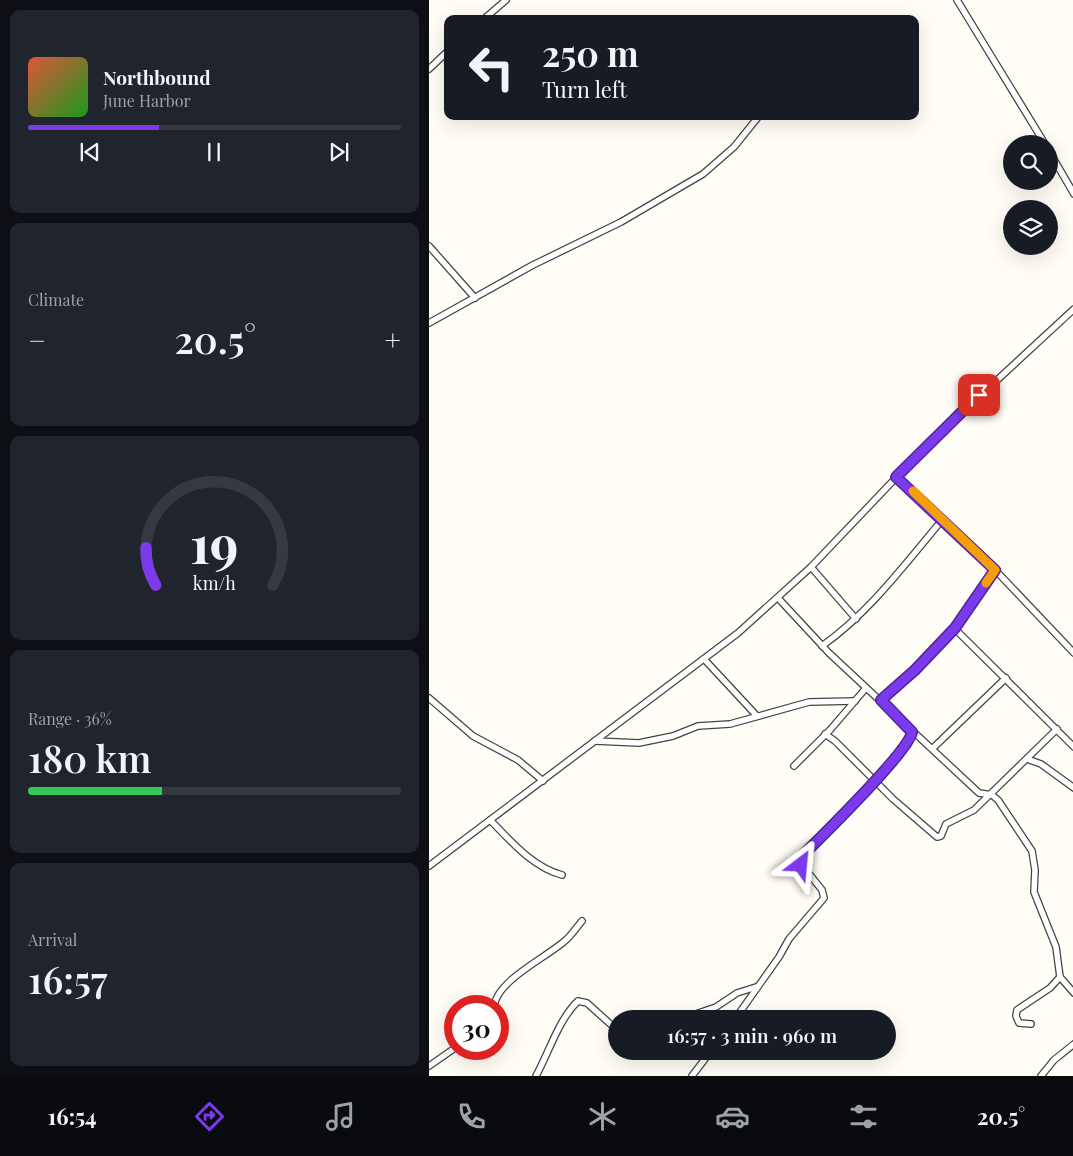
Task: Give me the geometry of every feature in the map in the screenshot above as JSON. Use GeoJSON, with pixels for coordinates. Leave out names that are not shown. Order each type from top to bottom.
{"type":"FeatureCollection","features":[{"type":"Feature","properties":{"kind":"street"},"geometry":{"type":"LineString","coordinates":[[489,15],[506,0]]}},
{"type":"Feature","properties":{"kind":"street"},"geometry":{"type":"LineString","coordinates":[[957,0],[1040,135]]}},
{"type":"Feature","properties":{"kind":"street"},"geometry":{"type":"LineString","coordinates":[[429,69],[444,55]]}},
{"type":"Feature","properties":{"kind":"street"},"geometry":{"type":"LineString","coordinates":[[429,323],[533,265],[621,222],[703,174],[734,146],[756,120]]}},
{"type":"Feature","properties":{"kind":"street"},"geometry":{"type":"LineString","coordinates":[[1058,167],[1073,194]]}},
{"type":"Feature","properties":{"kind":"street"},"geometry":{"type":"LineString","coordinates":[[429,246],[475,298]]}},
{"type":"Feature","properties":{"kind":"street"},"geometry":{"type":"LineString","coordinates":[[429,866],[739,633],[811,567],[896,477],[1004,372],[1073,309]]}},
{"type":"Feature","properties":{"kind":"street"},"geometry":{"type":"LineString","coordinates":[[896,477],[943,519],[995,570],[1073,653]]}},
{"type":"Feature","properties":{"kind":"street"},"geometry":{"type":"LineString","coordinates":[[822,646],[856,619],[943,519]]}},
{"type":"Feature","properties":{"kind":"street"},"geometry":{"type":"LineString","coordinates":[[811,567],[856,619]]}},
{"type":"Feature","properties":{"kind":"street"},"geometry":{"type":"LineString","coordinates":[[881,700],[915,670],[955,628],[995,570]]}},
{"type":"Feature","properties":{"kind":"street"},"geometry":{"type":"LineString","coordinates":[[777,598],[822,646],[881,700],[912,732],[933,748],[979,793],[989,795],[998,800],[1033,851],[1035,870],[1034,892],[1056,947],[1060,978],[1073,993]]}},
{"type":"Feature","properties":{"kind":"street"},"geometry":{"type":"LineString","coordinates":[[955,628],[1073,747]]}},
{"type":"Feature","properties":{"kind":"street"},"geometry":{"type":"LineString","coordinates":[[704,660],[756,715]]}},
{"type":"Feature","properties":{"kind":"street"},"geometry":{"type":"LineString","coordinates":[[933,748],[1006,678]]}},
{"type":"Feature","properties":{"kind":"street"},"geometry":{"type":"LineString","coordinates":[[793,766],[866,688]]}},
{"type":"Feature","properties":{"kind":"street"},"geometry":{"type":"LineString","coordinates":[[429,698],[473,736],[518,760],[543,781]]}},
{"type":"Feature","properties":{"kind":"street"},"geometry":{"type":"LineString","coordinates":[[595,741],[639,743],[673,736],[698,726],[730,724],[756,715],[771,714],[809,702],[855,701]]}},
{"type":"Feature","properties":{"kind":"street"},"geometry":{"type":"LineString","coordinates":[[825,734],[893,799],[937,837],[941,836],[950,821],[974,810],[1057,730]]}},
{"type":"Feature","properties":{"kind":"street"},"geometry":{"type":"LineString","coordinates":[[743,1010],[756,987],[779,957],[789,939],[824,898],[822,890],[801,865],[802,856],[908,744],[912,732]]}},
{"type":"Feature","properties":{"kind":"street"},"geometry":{"type":"LineString","coordinates":[[1027,759],[1041,764],[1073,788]]}},
{"type":"Feature","properties":{"kind":"street"},"geometry":{"type":"LineString","coordinates":[[490,820],[524,854],[545,868],[562,874]]}},
{"type":"Feature","properties":{"kind":"street"},"geometry":{"type":"LineString","coordinates":[[499,995],[526,969],[568,938],[582,921]]}},
{"type":"Feature","properties":{"kind":"street"},"geometry":{"type":"LineString","coordinates":[[1031,1024],[1019,1023],[1016,1016],[1017,1010],[1050,988],[1060,978]]}},
{"type":"Feature","properties":{"kind":"street"},"geometry":{"type":"LineString","coordinates":[[707,1010],[716,1007],[737,993],[756,987]]}},
{"type":"Feature","properties":{"kind":"street"},"geometry":{"type":"LineString","coordinates":[[537,1076],[563,1019],[579,1001],[587,1003],[608,1022]]}},
{"type":"Feature","properties":{"kind":"street"},"geometry":{"type":"LineString","coordinates":[[1041,1076],[1054,1060],[1073,1044]]}},
{"type":"Feature","properties":{"kind":"street"},"geometry":{"type":"LineString","coordinates":[[429,1066],[444,1056]]}},
{"type":"Feature","properties":{"kind":"street"},"geometry":{"type":"LineString","coordinates":[[692,1076],[704,1060]]}},
{"type":"Feature","properties":{"kind":"slow traffic"},"geometry":{"type":"LineString","coordinates":[[913,491],[995,570],[986,583]]}},
{"type":"Feature","properties":{"kind":"route"},"geometry":{"type":"LineString","coordinates":[[801,865],[802,856],[861,796],[908,744],[911,738],[912,732],[881,700],[915,670],[955,628],[995,570],[921,498],[896,477],[979,395]]}}]}
